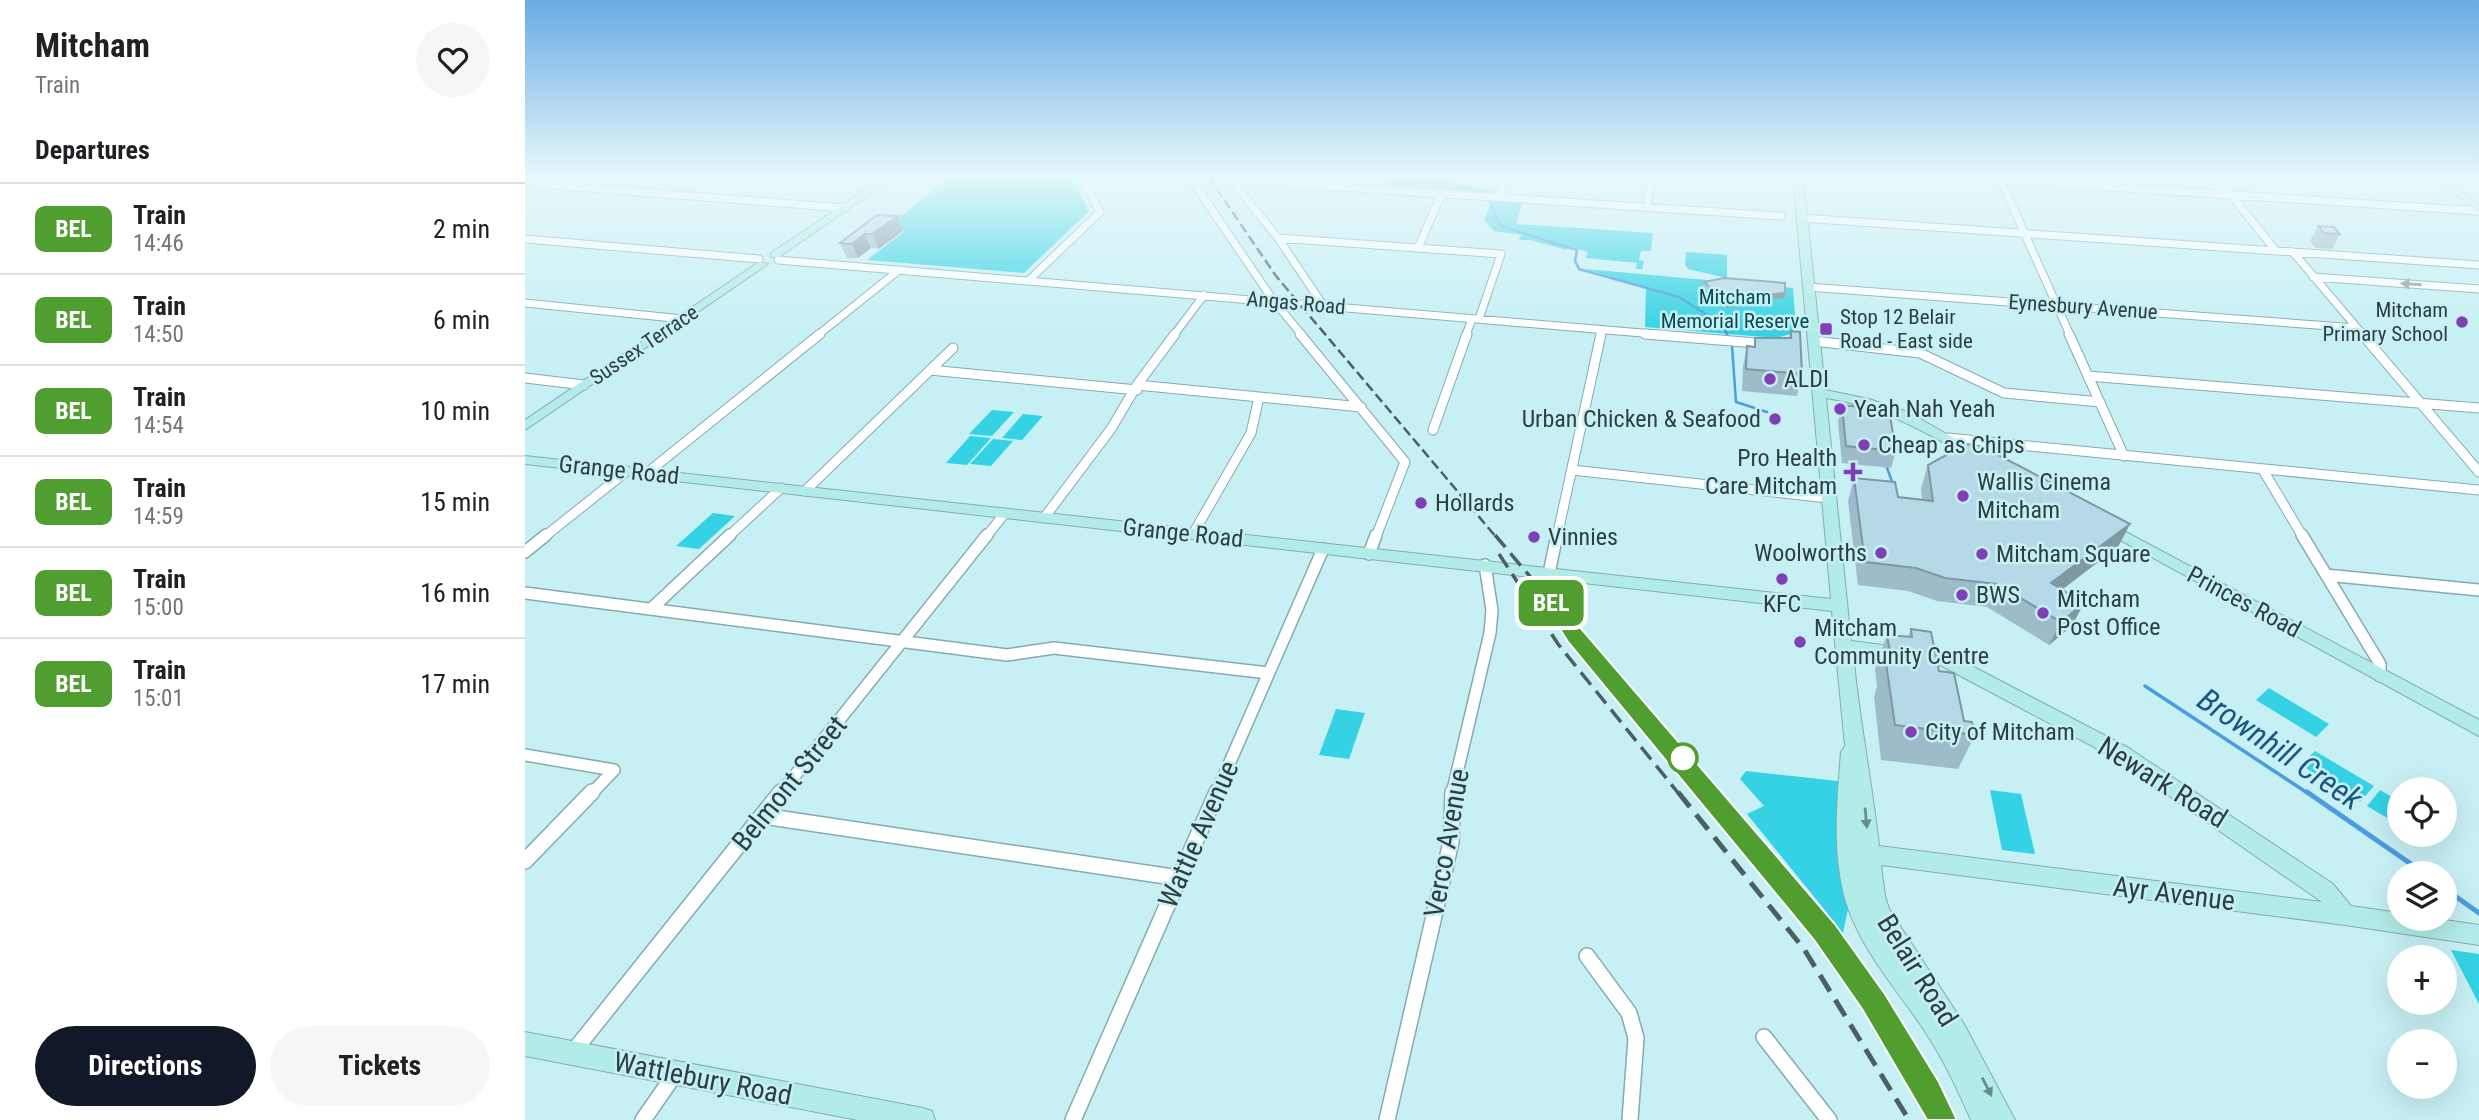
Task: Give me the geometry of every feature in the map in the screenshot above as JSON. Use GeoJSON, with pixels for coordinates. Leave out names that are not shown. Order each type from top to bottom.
{"type":"FeatureCollection","features":[{"type":"Feature","properties":{"kind":"street"},"geometry":{"type":"LineString","coordinates":[[776,258],[817,228]]}},
{"type":"Feature","properties":{"kind":"street"},"geometry":{"type":"LineString","coordinates":[[1028,281],[1083,228]]}},
{"type":"Feature","properties":{"kind":"street"},"geometry":{"type":"LineString","coordinates":[[1224,228],[1273,300],[1405,462],[1369,554]]}},
{"type":"Feature","properties":{"kind":"street"},"geometry":{"type":"LineString","coordinates":[[1270,228],[1323,305]]}},
{"type":"Feature","properties":{"kind":"street"},"geometry":{"type":"LineString","coordinates":[[1418,248],[1427,228]]}},
{"type":"Feature","properties":{"kind":"street","name":"Belair Road"},"geometry":{"type":"LineString","coordinates":[[1803,228],[1811,345],[1851,727],[1864,791],[1874,896],[1880,914],[1956,1031],[2003,1120]]}},
{"type":"Feature","properties":{"kind":"street"},"geometry":{"type":"LineString","coordinates":[[1955,228],[2479,265]]}},
{"type":"Feature","properties":{"kind":"street"},"geometry":{"type":"LineString","coordinates":[[2024,228],[2124,456]]}},
{"type":"Feature","properties":{"kind":"street"},"geometry":{"type":"LineString","coordinates":[[2254,228],[2276,251]]}},
{"type":"Feature","properties":{"kind":"street"},"geometry":{"type":"LineString","coordinates":[[1278,238],[1501,254],[1433,430]]}},
{"type":"Feature","properties":{"kind":"street"},"geometry":{"type":"LineString","coordinates":[[2262,238],[2267,250]]}},
{"type":"Feature","properties":{"kind":"street"},"geometry":{"type":"LineString","coordinates":[[525,239],[761,261]]}},
{"type":"Feature","properties":{"kind":"street"},"geometry":{"type":"LineString","coordinates":[[525,245],[534,240]]}},
{"type":"Feature","properties":{"kind":"street"},"geometry":{"type":"LineString","coordinates":[[2293,252],[2479,472]]}},
{"type":"Feature","properties":{"kind":"street","name":"Angas Road"},"geometry":{"type":"LineString","coordinates":[[776,258],[1773,345]]}},
{"type":"Feature","properties":{"kind":"street","name":"Sussex Terrace"},"geometry":{"type":"LineString","coordinates":[[525,426],[761,261],[776,258]]}},
{"type":"Feature","properties":{"kind":"street"},"geometry":{"type":"LineString","coordinates":[[647,473],[899,270]]}},
{"type":"Feature","properties":{"kind":"street"},"geometry":{"type":"LineString","coordinates":[[2313,277],[2479,289]]}},
{"type":"Feature","properties":{"kind":"street","name":"Eynesbury Avenue"},"geometry":{"type":"LineString","coordinates":[[1808,287],[2357,328]]}},
{"type":"Feature","properties":{"kind":"street"},"geometry":{"type":"LineString","coordinates":[[1044,517],[1204,295]]}},
{"type":"Feature","properties":{"kind":"street"},"geometry":{"type":"LineString","coordinates":[[526,304],[683,318]]}},
{"type":"Feature","properties":{"kind":"street"},"geometry":{"type":"LineString","coordinates":[[1549,573],[1602,331]]}},
{"type":"Feature","properties":{"kind":"street"},"geometry":{"type":"LineString","coordinates":[[1811,345],[1833,343],[1899,349],[1920,354],[2004,393],[2100,402]]}},
{"type":"Feature","properties":{"kind":"street"},"geometry":{"type":"LineString","coordinates":[[805,491],[953,348]]}},
{"type":"Feature","properties":{"kind":"street"},"geometry":{"type":"LineString","coordinates":[[930,370],[1361,407]]}},
{"type":"Feature","properties":{"kind":"street"},"geometry":{"type":"LineString","coordinates":[[2088,376],[2479,408]]}},
{"type":"Feature","properties":{"kind":"street"},"geometry":{"type":"LineString","coordinates":[[525,379],[585,385]]}},
{"type":"Feature","properties":{"kind":"street"},"geometry":{"type":"LineString","coordinates":[[1818,393],[1854,397],[1887,406],[1948,438],[1978,448],[2124,456],[2479,490]]}},
{"type":"Feature","properties":{"kind":"street"},"geometry":{"type":"LineString","coordinates":[[1192,534],[1251,433],[1259,397]]}},
{"type":"Feature","properties":{"kind":"street"},"geometry":{"type":"LineString","coordinates":[[1978,448],[1998,467]]}},
{"type":"Feature","properties":{"kind":"street","name":"Grange Road"},"geometry":{"type":"LineString","coordinates":[[525,460],[1840,606]]}},
{"type":"Feature","properties":{"kind":"street"},"geometry":{"type":"LineString","coordinates":[[1572,470],[1828,498]]}},
{"type":"Feature","properties":{"kind":"street"},"geometry":{"type":"LineString","coordinates":[[2263,470],[2380,664],[2380,676]]}},
{"type":"Feature","properties":{"kind":"street"},"geometry":{"type":"LineString","coordinates":[[525,552],[627,471]]}},
{"type":"Feature","properties":{"kind":"street"},"geometry":{"type":"LineString","coordinates":[[651,609],[781,488]]}},
{"type":"Feature","properties":{"kind":"street","name":"Belmont Street"},"geometry":{"type":"LineString","coordinates":[[572,1053],[1005,513]]}},
{"type":"Feature","properties":{"kind":"street","name":"Princes Road"},"geometry":{"type":"LineString","coordinates":[[2091,518],[2479,729]]}},
{"type":"Feature","properties":{"kind":"street","name":"Wattle Avenue"},"geometry":{"type":"LineString","coordinates":[[1073,1120],[1323,549]]}},
{"type":"Feature","properties":{"kind":"street","name":"Verco Avenue"},"geometry":{"type":"LineString","coordinates":[[1387,1120],[1451,842],[1452,796],[1490,633],[1492,610],[1485,565]]}},
{"type":"Feature","properties":{"kind":"street"},"geometry":{"type":"LineString","coordinates":[[2326,575],[2479,590]]}},
{"type":"Feature","properties":{"kind":"street"},"geometry":{"type":"LineString","coordinates":[[525,593],[1007,654],[1054,648],[1075,649],[1268,673]]}},
{"type":"Feature","properties":{"kind":"street","name":"Newark Road"},"geometry":{"type":"LineString","coordinates":[[1844,646],[1941,658],[2120,752],[2326,891],[2345,915]]}},
{"type":"Feature","properties":{"kind":"street","name":"Belair Road"},"geometry":{"type":"LineString","coordinates":[[1851,727],[1847,811],[1853,886],[1858,903],[1875,942],[1943,1038],[1984,1120]]}},
{"type":"Feature","properties":{"kind":"street"},"geometry":{"type":"LineString","coordinates":[[525,755],[614,770],[525,861]]}},
{"type":"Feature","properties":{"kind":"street"},"geometry":{"type":"LineString","coordinates":[[763,816],[1179,878]]}},
{"type":"Feature","properties":{"kind":"street","name":"Ayr Avenue"},"geometry":{"type":"LineString","coordinates":[[1869,854],[2345,915],[2479,935]]}},
{"type":"Feature","properties":{"kind":"street"},"geometry":{"type":"LineString","coordinates":[[1587,956],[1629,1013],[1636,1038],[1630,1120]]}},
{"type":"Feature","properties":{"kind":"street"},"geometry":{"type":"LineString","coordinates":[[1764,1037],[1829,1120]]}},
{"type":"Feature","properties":{"kind":"street","name":"Wattlebury Road"},"geometry":{"type":"LineString","coordinates":[[525,1044],[923,1120]]}},
{"type":"Feature","properties":{"kind":"street"},"geometry":{"type":"LineString","coordinates":[[643,1120],[677,1072]]}},
{"type":"Feature","properties":{"kind":"green space"},"geometry":{"type":"Polygon","coordinates":[[[1071,228],[1024,273],[867,260],[905,231],[885,229],[1071,228]]]}},
{"type":"Feature","properties":{"kind":"green space"},"geometry":{"type":"Polygon","coordinates":[[[1492,228],[1581,228],[1653,233],[1651,251],[1641,251],[1639,260],[1644,261],[1642,269],[1636,269],[1637,263],[1586,258],[1588,252],[1568,246],[1567,250],[1530,240],[1519,240],[1521,235],[1494,231],[1492,228]]]}},
{"type":"Feature","properties":{"kind":"green space"},"geometry":{"type":"Polygon","coordinates":[[[1686,252],[1727,255],[1727,278],[1688,269],[1685,265],[1686,252]]]}},
{"type":"Feature","properties":{"kind":"green space","name":"Mitcham Memorial Reserve"},"geometry":{"type":"Polygon","coordinates":[[[1586,269],[1793,288],[1796,328],[1791,334],[1776,338],[1645,327],[1646,288],[1586,269]]]}},
{"type":"Feature","properties":{"kind":"green space"},"geometry":{"type":"Polygon","coordinates":[[[992,410],[1014,412],[992,436],[969,434],[992,410]]]}},
{"type":"Feature","properties":{"kind":"green space"},"geometry":{"type":"Polygon","coordinates":[[[1023,414],[1043,416],[1022,440],[1002,438],[1023,414]]]}},
{"type":"Feature","properties":{"kind":"green space"},"geometry":{"type":"Polygon","coordinates":[[[970,436],[991,438],[967,465],[946,463],[970,436]]]}},
{"type":"Feature","properties":{"kind":"green space"},"geometry":{"type":"Polygon","coordinates":[[[993,439],[1013,441],[991,466],[970,464],[993,439]]]}},
{"type":"Feature","properties":{"kind":"green space"},"geometry":{"type":"Polygon","coordinates":[[[713,513],[735,516],[699,549],[676,546],[713,513]]]}},
{"type":"Feature","properties":{"kind":"green space"},"geometry":{"type":"Polygon","coordinates":[[[2269,688],[2329,724],[2316,737],[2256,700],[2269,688]]]}},
{"type":"Feature","properties":{"kind":"green space"},"geometry":{"type":"Polygon","coordinates":[[[1336,709],[1365,713],[1349,759],[1319,755],[1336,709]]]}},
{"type":"Feature","properties":{"kind":"green space"},"geometry":{"type":"Polygon","coordinates":[[[2315,751],[2374,786],[2360,802],[2301,765],[2315,751]]]}},
{"type":"Feature","properties":{"kind":"green space"},"geometry":{"type":"Polygon","coordinates":[[[1746,771],[1838,781],[1849,905],[1842,937],[1824,909],[1747,814],[1764,806],[1740,779],[1746,771]]]}},
{"type":"Feature","properties":{"kind":"green space"},"geometry":{"type":"Polygon","coordinates":[[[1990,790],[2021,794],[2035,854],[2002,850],[1990,790]]]}},
{"type":"Feature","properties":{"kind":"green space"},"geometry":{"type":"Polygon","coordinates":[[[2380,790],[2387,794],[2387,818],[2367,806],[2380,790]]]}},
{"type":"Feature","properties":{"kind":"green space"},"geometry":{"type":"Polygon","coordinates":[[[2457,951],[2479,954],[2479,1004],[2457,962],[2457,951]]]}},
{"type":"Feature","properties":{"kind":"building"},"geometry":{"type":"Polygon","coordinates":[[[859,228],[880,228],[872,234],[865,234],[852,244],[840,243],[859,228]]]}},
{"type":"Feature","properties":{"kind":"building"},"geometry":{"type":"Polygon","coordinates":[[[2320,228],[2335,228],[2340,234],[2324,233],[2320,228]]]}},
{"type":"Feature","properties":{"kind":"building"},"geometry":{"type":"Polygon","coordinates":[[[1724,278],[1785,283],[1785,293],[1736,298],[1738,301],[1727,303],[1704,282],[1724,278]]]}},
{"type":"Feature","properties":{"kind":"building"},"geometry":{"type":"Polygon","coordinates":[[[1791,331],[1800,332],[1802,374],[1746,369],[1747,346],[1755,347],[1755,338],[1791,338],[1791,331]]]}},
{"type":"Feature","properties":{"kind":"building"},"geometry":{"type":"Polygon","coordinates":[[[1842,405],[1889,410],[1896,451],[1846,446],[1842,405]]]}},
{"type":"Feature","properties":{"kind":"building","name":"Mitcham Square"},"geometry":{"type":"Polygon","coordinates":[[[1966,444],[1981,446],[2130,524],[2051,583],[2084,603],[2061,622],[1997,584],[1945,578],[1916,568],[1865,562],[1854,478],[1895,482],[1898,497],[1933,501],[1928,465],[1966,444]]]}},
{"type":"Feature","properties":{"kind":"building"},"geometry":{"type":"Polygon","coordinates":[[[1911,629],[1931,632],[1939,671],[1954,673],[1964,721],[1972,722],[1975,735],[1895,725],[1886,663],[1892,663],[1887,635],[1912,637],[1911,629]]]}},
{"type":"Feature","properties":{"kind":"waterway","name":"Brownhill Creek"},"geometry":{"type":"LineString","coordinates":[[1507,228],[1577,250],[1575,261],[1579,269],[1679,297],[1723,325],[1732,346],[1736,402],[1767,412]]}},
{"type":"Feature","properties":{"kind":"waterway","name":"Brownhill Creek"},"geometry":{"type":"LineString","coordinates":[[1887,468],[1893,484]]}},
{"type":"Feature","properties":{"kind":"waterway","name":"Brownhill Creek"},"geometry":{"type":"LineString","coordinates":[[2145,686],[2309,794]]}},
{"type":"Feature","properties":{"kind":"waterway","name":"Brownhill Creek"},"geometry":{"type":"LineString","coordinates":[[2307,792],[2407,861]]}},
{"type":"Feature","properties":{"kind":"waterway","name":"Brownhill Creek"},"geometry":{"type":"LineString","coordinates":[[2457,897],[2479,913]]}},
{"type":"Feature","properties":{"kind":"railway"},"geometry":{"type":"LineString","coordinates":[[1244,228],[1276,276],[1496,537]]}},
{"type":"Feature","properties":{"kind":"railway"},"geometry":{"type":"LineString","coordinates":[[1495,535],[1713,794]]}},
{"type":"Feature","properties":{"kind":"railway"},"geometry":{"type":"LineString","coordinates":[[1499,554],[1558,644],[1679,794]]}},
{"type":"Feature","properties":{"kind":"railway"},"geometry":{"type":"LineString","coordinates":[[1678,792],[1804,949],[1909,1120]]}},
{"type":"Feature","properties":{"kind":"railway"},"geometry":{"type":"LineString","coordinates":[[1712,792],[1828,930],[1906,1047],[1946,1120]]}},
{"type":"Feature","properties":{"kind":"railway"},"geometry":{"type":"LineString","coordinates":[[1911,1075],[1935,1120]]}},
{"type":"Feature","properties":{"kind":"train","name":"BEL"},"geometry":{"type":"LineString","coordinates":[[1935,1120],[1869,1002],[1821,934],[1574,639],[1549,600],[1828,930],[1878,1001],[1932,1089],[1946,1120]]}},
{"type":"Feature","properties":{"kind":"place","name":"Mitcham Primary School"},"geometry":{"type":"Point","coordinates":[2462,322]}},
{"type":"Feature","properties":{"kind":"place","name":"Stop 12 Belair Road - East side"},"geometry":{"type":"Point","coordinates":[1826,329]}},
{"type":"Feature","properties":{"kind":"place","name":"ALDI"},"geometry":{"type":"Point","coordinates":[1770,379]}},
{"type":"Feature","properties":{"kind":"place","name":"Yeah Nah Yeah"},"geometry":{"type":"Point","coordinates":[1840,409]}},
{"type":"Feature","properties":{"kind":"place","name":"Urban Chicken & Seafood"},"geometry":{"type":"Point","coordinates":[1775,419]}},
{"type":"Feature","properties":{"kind":"place","name":"Cheap as Chips"},"geometry":{"type":"Point","coordinates":[1864,445]}},
{"type":"Feature","properties":{"kind":"place","name":"Pro Health Care Mitcham"},"geometry":{"type":"Point","coordinates":[1853,472]}},
{"type":"Feature","properties":{"kind":"place","name":"Wallis Cinema Mitcham"},"geometry":{"type":"Point","coordinates":[1963,496]}},
{"type":"Feature","properties":{"kind":"place","name":"Hollards"},"geometry":{"type":"Point","coordinates":[1421,503]}},
{"type":"Feature","properties":{"kind":"place","name":"Vinnies"},"geometry":{"type":"Point","coordinates":[1534,537]}},
{"type":"Feature","properties":{"kind":"place","name":"Woolworths"},"geometry":{"type":"Point","coordinates":[1881,553]}},
{"type":"Feature","properties":{"kind":"place","name":"Mitcham Square"},"geometry":{"type":"Point","coordinates":[1982,554]}},
{"type":"Feature","properties":{"kind":"place","name":"KFC"},"geometry":{"type":"Point","coordinates":[1782,579]}},
{"type":"Feature","properties":{"kind":"place","name":"BWS"},"geometry":{"type":"Point","coordinates":[1962,595]}},
{"type":"Feature","properties":{"kind":"place","name":"Mitcham Post Office"},"geometry":{"type":"Point","coordinates":[2043,613]}},
{"type":"Feature","properties":{"kind":"place","name":"Mitcham Community Centre"},"geometry":{"type":"Point","coordinates":[1800,642]}},
{"type":"Feature","properties":{"kind":"place","name":"City of Mitcham"},"geometry":{"type":"Point","coordinates":[1911,732]}}]}
